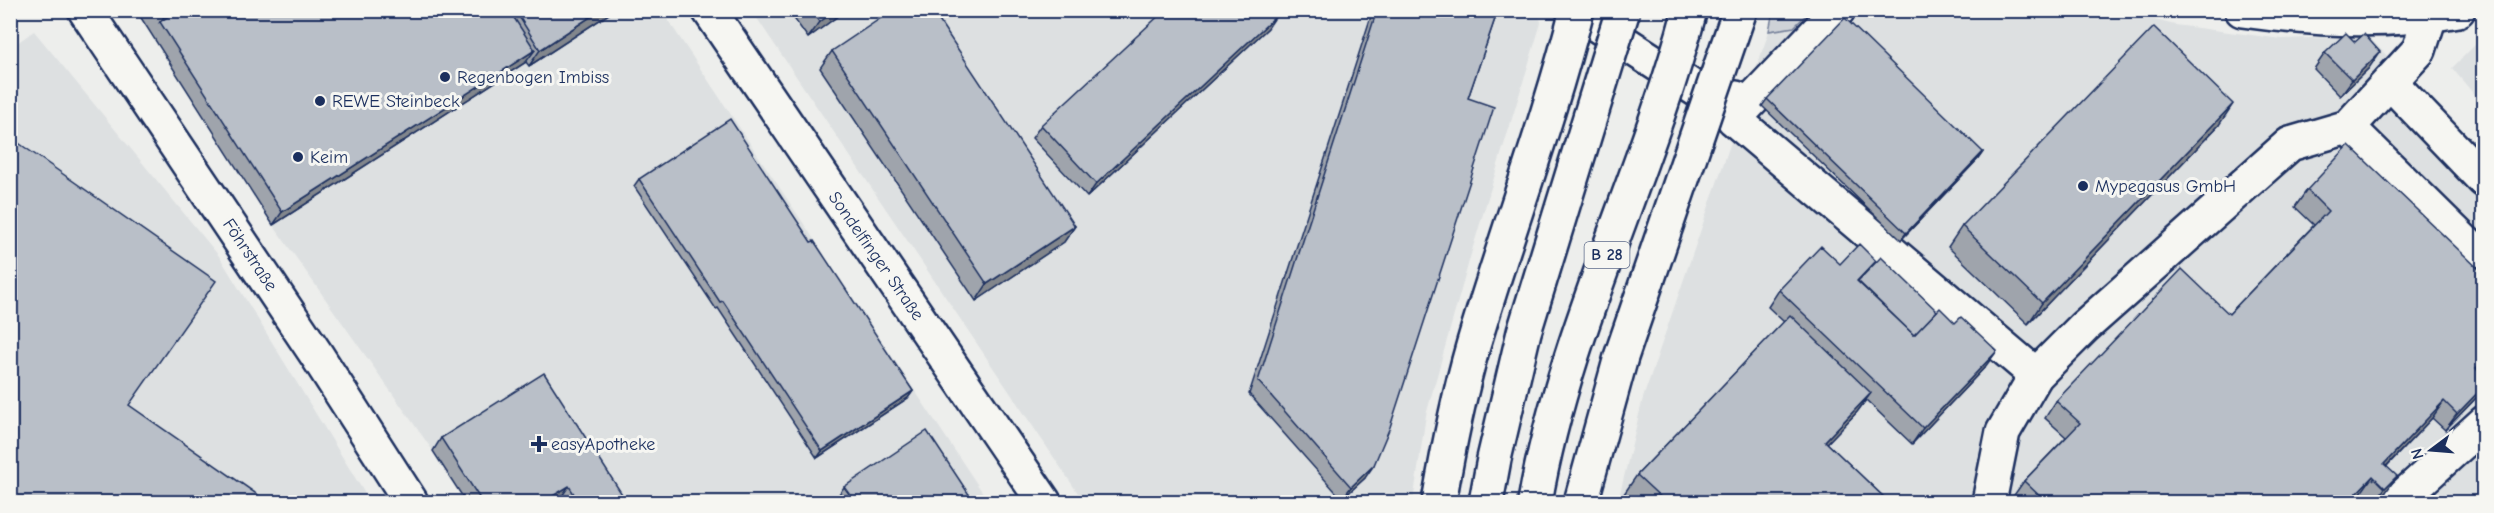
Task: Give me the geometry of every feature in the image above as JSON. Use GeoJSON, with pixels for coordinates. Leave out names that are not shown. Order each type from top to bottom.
{"type":"FeatureCollection","features":[{"type":"Feature","properties":{"kind":"main road","name":"Föhrstraße"},"geometry":{"type":"LineString","coordinates":[[85,10],[291,315],[411,502]]}},
{"type":"Feature","properties":{"kind":"main road","name":"Sondelfinger Straße"},"geometry":{"type":"LineString","coordinates":[[709,10],[1044,502]]}},
{"type":"Feature","properties":{"kind":"main road"},"geometry":{"type":"LineString","coordinates":[[1439,502],[1450,441],[1472,348],[1553,95],[1575,10],[1708,97],[1753,99]]}},
{"type":"Feature","properties":{"kind":"main road"},"geometry":{"type":"LineString","coordinates":[[1486,502],[1524,332],[1623,10]]}},
{"type":"Feature","properties":{"kind":"main road","name":"B 28"},"geometry":{"type":"LineString","coordinates":[[1535,502],[1542,464],[1580,331],[1649,136],[1690,10]]}},
{"type":"Feature","properties":{"kind":"main road"},"geometry":{"type":"LineString","coordinates":[[1581,502],[1602,419],[1621,357],[1740,10]]}},
{"type":"Feature","properties":{"kind":"main road"},"geometry":{"type":"LineString","coordinates":[[1838,10],[1734,119],[2036,375]]}},
{"type":"Feature","properties":{"kind":"main road"},"geometry":{"type":"LineString","coordinates":[[2242,10],[2322,18],[2373,19],[2444,13]]}},
{"type":"Feature","properties":{"kind":"main road"},"geometry":{"type":"LineString","coordinates":[[1989,502],[2003,432],[2036,375],[2084,327],[2290,144],[2348,127],[2419,50],[2444,13]]}},
{"type":"Feature","properties":{"kind":"main road"},"geometry":{"type":"LineString","coordinates":[[2391,82],[2484,180]]}},
{"type":"Feature","properties":{"kind":"main road"},"geometry":{"type":"LineString","coordinates":[[2348,127],[2473,250]]}},
{"type":"Feature","properties":{"kind":"main road"},"geometry":{"type":"LineString","coordinates":[[2397,502],[2484,423]]}},
{"type":"Feature","properties":{"kind":"shaded area"},"geometry":{"type":"Polygon","coordinates":[[[1773,10],[1810,11],[1794,27],[1769,31],[1773,10]]]}},
{"type":"Feature","properties":{"kind":"shaded area"},"geometry":{"type":"Polygon","coordinates":[[[136,11],[662,11],[989,502],[466,502],[433,451],[273,225],[136,11]]]}},
{"type":"Feature","properties":{"kind":"shaded area"},"geometry":{"type":"Polygon","coordinates":[[[752,11],[1539,11],[1541,23],[1473,247],[1426,415],[1413,502],[1084,502],[752,11]]]}},
{"type":"Feature","properties":{"kind":"shaded area"},"geometry":{"type":"Polygon","coordinates":[[[1776,11],[2119,11],[2175,25],[2282,39],[2368,36],[2483,156],[2483,502],[1618,502],[1643,398],[1776,11]]]}},
{"type":"Feature","properties":{"kind":"shaded area"},"geometry":{"type":"Polygon","coordinates":[[[34,31],[219,256],[370,502],[11,502],[10,48],[34,31]]]}},
{"type":"Feature","properties":{"kind":"shaded area"},"geometry":{"type":"Polygon","coordinates":[[[2483,37],[2483,105],[2452,68],[2483,37]]]}},
{"type":"Feature","properties":{"kind":"building"},"geometry":{"type":"Polygon","coordinates":[[[178,10],[509,10],[535,50],[282,212],[160,22],[178,10]]]}},
{"type":"Feature","properties":{"kind":"building"},"geometry":{"type":"Polygon","coordinates":[[[515,10],[601,10],[540,50],[515,10]]]}},
{"type":"Feature","properties":{"kind":"building"},"geometry":{"type":"Polygon","coordinates":[[[812,10],[835,10],[820,22],[812,10]]]}},
{"type":"Feature","properties":{"kind":"building"},"geometry":{"type":"Polygon","coordinates":[[[893,10],[932,10],[1075,226],[987,284],[832,51],[893,10]]]}},
{"type":"Feature","properties":{"kind":"building"},"geometry":{"type":"Polygon","coordinates":[[[1165,10],[1272,10],[1276,16],[1096,184],[1041,125],[1165,10]]]}},
{"type":"Feature","properties":{"kind":"building"},"geometry":{"type":"Polygon","coordinates":[[[1377,10],[1498,10],[1468,98],[1494,107],[1390,427],[1374,465],[1351,487],[1258,381],[1377,10]]]}},
{"type":"Feature","properties":{"kind":"building"},"geometry":{"type":"Polygon","coordinates":[[[1845,18],[1983,152],[1906,233],[1767,99],[1845,18]]]}},
{"type":"Feature","properties":{"kind":"building","name":"Mypegasus GmbH"},"geometry":{"type":"Polygon","coordinates":[[[2154,27],[2233,104],[2042,303],[1962,226],[2154,27]]]}},
{"type":"Feature","properties":{"kind":"building"},"geometry":{"type":"Polygon","coordinates":[[[2346,33],[2355,42],[2364,34],[2380,52],[2352,80],[2325,53],[2346,33]]]}},
{"type":"Feature","properties":{"kind":"building"},"geometry":{"type":"Polygon","coordinates":[[[730,119],[913,391],[822,451],[639,179],[730,119]]]}},
{"type":"Feature","properties":{"kind":"building"},"geometry":{"type":"Polygon","coordinates":[[[10,137],[216,281],[129,405],[268,502],[10,502],[10,137]]]}},
{"type":"Feature","properties":{"kind":"building"},"geometry":{"type":"Polygon","coordinates":[[[2349,145],[2484,274],[2484,361],[2476,369],[2484,376],[2484,386],[2457,414],[2444,401],[2384,464],[2397,476],[2385,488],[2373,476],[2348,502],[2046,502],[2024,481],[2080,423],[2056,401],[2182,269],[2229,314],[2328,211],[2307,190],[2349,145]]]}},
{"type":"Feature","properties":{"kind":"building"},"geometry":{"type":"Polygon","coordinates":[[[1859,244],[1876,261],[1857,281],[1914,335],[1940,308],[1955,323],[1961,317],[1997,351],[1923,428],[1779,290],[1821,246],[1840,264],[1859,244]]]}},
{"type":"Feature","properties":{"kind":"building"},"geometry":{"type":"Polygon","coordinates":[[[1881,257],[1937,311],[1914,335],[1858,281],[1881,257]]]}},
{"type":"Feature","properties":{"kind":"building"},"geometry":{"type":"Polygon","coordinates":[[[1790,315],[1871,393],[1825,441],[1889,502],[1666,502],[1637,475],[1790,315]]]}},
{"type":"Feature","properties":{"kind":"building"},"geometry":{"type":"Polygon","coordinates":[[[544,373],[627,502],[579,502],[569,486],[543,502],[482,502],[441,438],[544,373]]]}},
{"type":"Feature","properties":{"kind":"building"},"geometry":{"type":"Polygon","coordinates":[[[927,431],[974,502],[855,502],[844,487],[927,431]]]}},
{"type":"Feature","properties":{"kind":"place","name":"Regenbogen Imbiss"},"geometry":{"type":"Point","coordinates":[445,77]}},
{"type":"Feature","properties":{"kind":"place","name":"REWE Steinbeck"},"geometry":{"type":"Point","coordinates":[320,101]}},
{"type":"Feature","properties":{"kind":"place","name":"Keim"},"geometry":{"type":"Point","coordinates":[298,157]}},
{"type":"Feature","properties":{"kind":"place","name":"Mypegasus GmbH"},"geometry":{"type":"Point","coordinates":[2083,186]}},
{"type":"Feature","properties":{"kind":"place","name":"easyApotheke"},"geometry":{"type":"Point","coordinates":[539,444]}}]}
